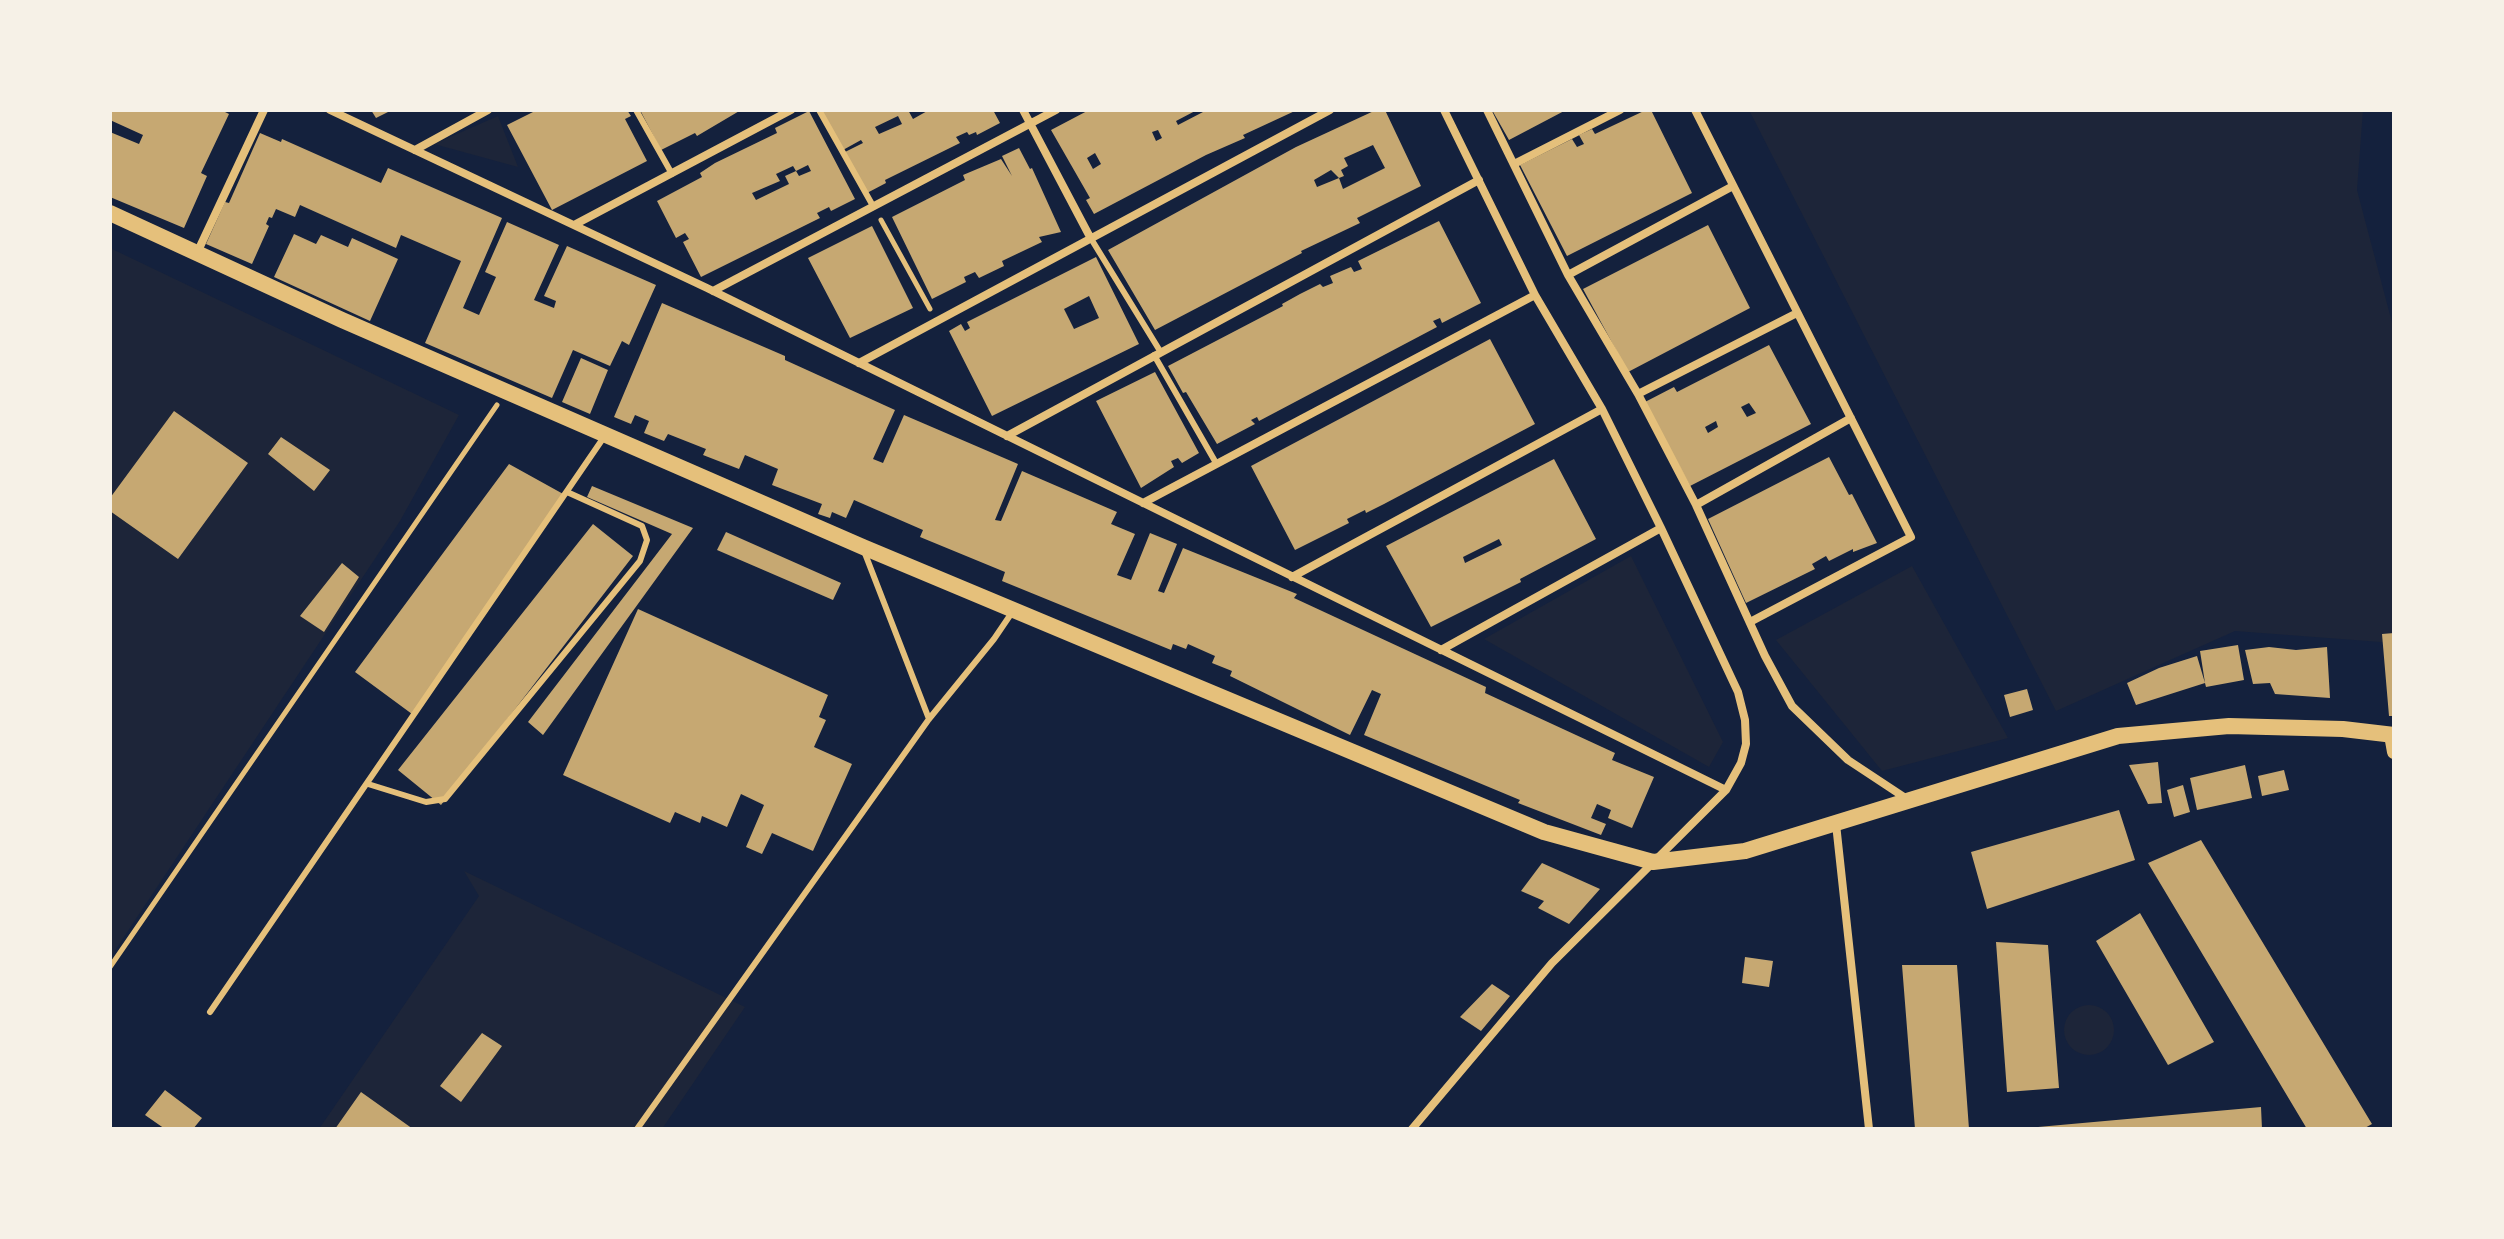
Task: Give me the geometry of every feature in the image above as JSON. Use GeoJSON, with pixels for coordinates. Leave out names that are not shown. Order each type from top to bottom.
{"type":"FeatureCollection","features":[{"type":"Feature","properties":{"kind":"main road"},"geometry":{"type":"LineString","coordinates":[[110,213],[342,320],[863,547],[1544,832],[1653,862],[1745,851],[2118,736],[2229,726],[2343,729],[2392,735]]}},
{"type":"Feature","properties":{"kind":"street"},"geometry":{"type":"LineString","coordinates":[[197,253],[264,110]]}},
{"type":"Feature","properties":{"kind":"street"},"geometry":{"type":"LineString","coordinates":[[330,110],[713,291],[1726,790]]}},
{"type":"Feature","properties":{"kind":"street"},"geometry":{"type":"LineString","coordinates":[[415,150],[488,110]]}},
{"type":"Feature","properties":{"kind":"street"},"geometry":{"type":"LineString","coordinates":[[574,225],[791,110]]}},
{"type":"Feature","properties":{"kind":"street"},"geometry":{"type":"LineString","coordinates":[[1023,110],[1090,237]]}},
{"type":"Feature","properties":{"kind":"street"},"geometry":{"type":"LineString","coordinates":[[713,291],[1056,110]]}},
{"type":"Feature","properties":{"kind":"street"},"geometry":{"type":"LineString","coordinates":[[859,363],[1330,110]]}},
{"type":"Feature","properties":{"kind":"street"},"geometry":{"type":"LineString","coordinates":[[1412,1129],[1552,963],[1726,790],[1741,763],[1746,744],[1738,692],[1661,528],[1602,409],[1535,295],[1444,110]]}},
{"type":"Feature","properties":{"kind":"street"},"geometry":{"type":"LineString","coordinates":[[1487,110],[1568,275],[1638,394],[1696,505],[1772,670],[1792,706],[1848,760],[1907,800]]}},
{"type":"Feature","properties":{"kind":"street"},"geometry":{"type":"LineString","coordinates":[[1514,164],[1620,110]]}},
{"type":"Feature","properties":{"kind":"street"},"geometry":{"type":"LineString","coordinates":[[1695,110],[1911,537],[1750,622]]}},
{"type":"Feature","properties":{"kind":"street"},"geometry":{"type":"LineString","coordinates":[[1007,436],[1479,180]]}},
{"type":"Feature","properties":{"kind":"street"},"geometry":{"type":"LineString","coordinates":[[1568,275],[1733,186]]}},
{"type":"Feature","properties":{"kind":"street"},"geometry":{"type":"LineString","coordinates":[[1143,503],[1535,295]]}},
{"type":"Feature","properties":{"kind":"street"},"geometry":{"type":"LineString","coordinates":[[1638,394],[1797,313]]}},
{"type":"Feature","properties":{"kind":"street"},"geometry":{"type":"LineString","coordinates":[[1292,577],[1602,409]]}},
{"type":"Feature","properties":{"kind":"street"},"geometry":{"type":"LineString","coordinates":[[1696,505],[1851,418]]}},
{"type":"Feature","properties":{"kind":"street"},"geometry":{"type":"LineString","coordinates":[[1441,650],[1661,528]]}},
{"type":"Feature","properties":{"kind":"street"},"geometry":{"type":"LineString","coordinates":[[2392,735],[2394,752]]}},
{"type":"Feature","properties":{"kind":"street"},"geometry":{"type":"LineString","coordinates":[[1836,822],[1869,1129]]}},
{"type":"Feature","properties":{"kind":"lane"},"geometry":{"type":"LineString","coordinates":[[636,110],[672,174]]}},
{"type":"Feature","properties":{"kind":"lane"},"geometry":{"type":"LineString","coordinates":[[819,110],[873,206]]}},
{"type":"Feature","properties":{"kind":"lane"},"geometry":{"type":"LineString","coordinates":[[1090,237],[1216,463]]}},
{"type":"Feature","properties":{"kind":"lane"},"geometry":{"type":"LineString","coordinates":[[210,1012],[606,435]]}},
{"type":"Feature","properties":{"kind":"lane"},"geometry":{"type":"LineString","coordinates":[[368,784],[426,802],[445,799],[640,561],[647,540],[642,526],[567,492]]}},
{"type":"Feature","properties":{"kind":"lane"},"geometry":{"type":"LineString","coordinates":[[863,547],[929,719]]}},
{"type":"Feature","properties":{"kind":"lane"},"geometry":{"type":"LineString","coordinates":[[637,1129],[929,719],[1014,610]]}},
{"type":"Feature","properties":{"kind":"path"},"geometry":{"type":"LineString","coordinates":[[873,206],[936,321]]}},
{"type":"Feature","properties":{"kind":"path"},"geometry":{"type":"LineString","coordinates":[[110,967],[486,425],[506,391]]}},
{"type":"Feature","properties":{"kind":"shaded area"},"geometry":{"type":"Polygon","coordinates":[[[1749,110],[2363,110],[2357,190],[2394,330],[2394,643],[2235,631],[2056,711],[1749,110]]]}},
{"type":"Feature","properties":{"kind":"shaded area"},"geometry":{"type":"Polygon","coordinates":[[[498,116],[518,167],[434,144],[498,116]]]}},
{"type":"Feature","properties":{"kind":"shaded area"},"geometry":{"type":"Polygon","coordinates":[[[110,248],[459,415],[400,521],[110,958],[110,248]]]}},
{"type":"Feature","properties":{"kind":"shaded area"},"geometry":{"type":"Polygon","coordinates":[[[1631,556],[1723,742],[1709,767],[1484,639],[1631,556]]]}},
{"type":"Feature","properties":{"kind":"shaded area"},"geometry":{"type":"Polygon","coordinates":[[[1912,566],[2008,738],[1882,771],[1776,640],[1912,566]]]}},
{"type":"Feature","properties":{"kind":"shaded area"},"geometry":{"type":"Polygon","coordinates":[[[464,871],[745,1007],[662,1129],[319,1129],[479,896],[464,871]]]}},
{"type":"Feature","properties":{"kind":"shaded area"},"geometry":{"type":"Polygon","coordinates":[[[2089,1005],[2107,1012],[2114,1030],[2107,1048],[2089,1055],[2071,1048],[2064,1030],[2071,1012],[2089,1005]]]}},
{"type":"Feature","properties":{"kind":"building"},"geometry":{"type":"Polygon","coordinates":[[[110,110],[221,110],[229,114],[201,173],[207,176],[184,228],[110,197],[110,132],[139,144],[143,135],[110,120],[110,110]]]}},
{"type":"Feature","properties":{"kind":"building"},"geometry":{"type":"Polygon","coordinates":[[[371,110],[392,110],[376,118],[371,110]]]}},
{"type":"Feature","properties":{"kind":"building"},"geometry":{"type":"Polygon","coordinates":[[[537,110],[627,110],[631,116],[625,119],[647,161],[552,210],[507,125],[537,110]]]}},
{"type":"Feature","properties":{"kind":"building"},"geometry":{"type":"Polygon","coordinates":[[[640,110],[741,110],[697,136],[695,133],[661,150],[640,110]]]}},
{"type":"Feature","properties":{"kind":"building"},"geometry":{"type":"Polygon","coordinates":[[[821,110],[908,110],[913,119],[929,110],[993,110],[1000,123],[977,135],[976,132],[969,135],[967,132],[956,137],[960,143],[885,180],[886,183],[867,193],[845,152],[863,143],[861,140],[843,150],[821,110]],[[898,116],[875,127],[879,134],[902,124],[898,116]]]}},
{"type":"Feature","properties":{"kind":"building"},"geometry":{"type":"Polygon","coordinates":[[[1089,110],[1197,110],[1176,121],[1178,125],[1202,110],[1297,110],[1094,214],[1086,200],[1090,198],[1051,130],[1089,110]],[[1158,130],[1152,132],[1156,141],[1162,138],[1158,130]],[[1095,153],[1087,158],[1093,169],[1101,164],[1095,153]]]}},
{"type":"Feature","properties":{"kind":"building"},"geometry":{"type":"Polygon","coordinates":[[[1376,110],[1385,110],[1421,186],[1357,218],[1360,223],[1301,251],[1155,330],[1108,250],[1296,147],[1376,110]],[[1373,145],[1344,158],[1348,166],[1341,170],[1344,176],[1339,178],[1343,189],[1385,168],[1373,145]],[[1331,170],[1314,180],[1317,187],[1339,178],[1331,170]]]}},
{"type":"Feature","properties":{"kind":"building"},"geometry":{"type":"Polygon","coordinates":[[[1492,110],[1566,110],[1509,140],[1492,110]]]}},
{"type":"Feature","properties":{"kind":"building"},"geometry":{"type":"Polygon","coordinates":[[[1651,110],[1692,193],[1567,256],[1520,165],[1572,139],[1577,147],[1584,144],[1579,135],[1592,129],[1595,134],[1651,110]]]}},
{"type":"Feature","properties":{"kind":"building"},"geometry":{"type":"Polygon","coordinates":[[[809,111],[855,199],[831,211],[829,207],[817,213],[820,218],[701,277],[683,242],[689,239],[685,233],[676,238],[657,201],[702,177],[700,173],[715,163],[777,133],[775,128],[809,111]],[[808,165],[796,171],[799,176],[811,171],[808,165]],[[793,166],[776,174],[780,181],[752,193],[756,200],[789,184],[785,176],[796,171],[793,166]]]}},
{"type":"Feature","properties":{"kind":"building"},"geometry":{"type":"Polygon","coordinates":[[[260,133],[281,142],[282,139],[381,183],[388,168],[502,218],[463,308],[479,315],[496,277],[485,272],[507,222],[559,245],[534,300],[554,308],[556,301],[544,296],[567,246],[656,285],[629,345],[622,341],[610,366],[573,350],[552,398],[425,343],[461,261],[401,235],[396,248],[300,205],[295,217],[276,209],[272,218],[269,217],[266,224],[269,226],[252,264],[206,244],[225,202],[229,203],[260,133]]]}},
{"type":"Feature","properties":{"kind":"building"},"geometry":{"type":"Polygon","coordinates":[[[1019,148],[1032,168],[1061,232],[1039,237],[1042,242],[1002,261],[1004,266],[979,278],[975,272],[964,277],[966,282],[932,299],[892,217],[965,180],[963,175],[1001,159],[1012,176],[1002,156],[1019,148]]]}},
{"type":"Feature","properties":{"kind":"building"},"geometry":{"type":"Polygon","coordinates":[[[1439,221],[1481,303],[1442,323],[1440,318],[1433,321],[1437,327],[1259,421],[1257,417],[1251,420],[1255,424],[1217,444],[1168,366],[1300,294],[1320,284],[1323,287],[1333,283],[1330,276],[1351,267],[1354,272],[1362,269],[1358,261],[1439,221]]]}},
{"type":"Feature","properties":{"kind":"building"},"geometry":{"type":"Polygon","coordinates":[[[1708,225],[1750,308],[1628,372],[1583,289],[1708,225]]]}},
{"type":"Feature","properties":{"kind":"building"},"geometry":{"type":"Polygon","coordinates":[[[872,226],[913,308],[850,338],[808,258],[872,226]]]}},
{"type":"Feature","properties":{"kind":"building"},"geometry":{"type":"Polygon","coordinates":[[[294,234],[316,244],[321,235],[348,247],[352,238],[398,259],[370,321],[274,277],[294,234]]]}},
{"type":"Feature","properties":{"kind":"building"},"geometry":{"type":"Polygon","coordinates":[[[1096,257],[1139,344],[992,416],[949,331],[961,324],[965,331],[970,328],[967,322],[1096,257]],[[1089,296],[1064,309],[1074,329],[1099,318],[1089,296]]]}},
{"type":"Feature","properties":{"kind":"building"},"geometry":{"type":"Polygon","coordinates":[[[662,303],[785,356],[785,360],[895,410],[873,459],[883,463],[904,415],[1018,464],[995,520],[1001,521],[1022,471],[1117,512],[1111,524],[1135,534],[1117,575],[1131,580],[1150,533],[1177,544],[1158,591],[1164,593],[1183,548],[1297,594],[1294,598],[1486,687],[1485,693],[1615,753],[1612,760],[1654,777],[1632,828],[1608,818],[1611,810],[1597,804],[1591,818],[1606,824],[1601,835],[1518,803],[1520,800],[1364,735],[1381,694],[1372,690],[1350,735],[1230,676],[1232,671],[1212,663],[1215,656],[1188,644],[1186,649],[1173,644],[1171,650],[1002,581],[1005,572],[920,537],[923,530],[854,500],[846,518],[832,512],[830,518],[818,514],[822,504],[772,485],[778,469],[745,455],[739,469],[703,455],[706,449],[668,434],[664,441],[644,433],[649,421],[635,415],[631,424],[614,417],[662,303]]]}},
{"type":"Feature","properties":{"kind":"building"},"geometry":{"type":"Polygon","coordinates":[[[1490,339],[1535,424],[1384,504],[1347,519],[1349,523],[1295,550],[1251,466],[1490,339]]]}},
{"type":"Feature","properties":{"kind":"building"},"geometry":{"type":"Polygon","coordinates":[[[1769,345],[1811,424],[1690,486],[1645,402],[1674,387],[1677,392],[1769,345]],[[1749,403],[1741,407],[1747,417],[1756,413],[1749,403]],[[1716,421],[1705,427],[1708,433],[1718,427],[1716,421]]]}},
{"type":"Feature","properties":{"kind":"building"},"geometry":{"type":"Polygon","coordinates":[[[581,358],[608,370],[590,414],[562,402],[581,358]]]}},
{"type":"Feature","properties":{"kind":"building"},"geometry":{"type":"Polygon","coordinates":[[[1155,372],[1199,453],[1182,463],[1178,458],[1171,461],[1174,467],[1141,488],[1096,401],[1155,372]]]}},
{"type":"Feature","properties":{"kind":"building"},"geometry":{"type":"Polygon","coordinates":[[[174,411],[248,463],[178,559],[110,511],[110,498],[174,411]]]}},
{"type":"Feature","properties":{"kind":"building"},"geometry":{"type":"Polygon","coordinates":[[[281,437],[330,470],[314,491],[268,454],[281,437]]]}},
{"type":"Feature","properties":{"kind":"building"},"geometry":{"type":"Polygon","coordinates":[[[1829,457],[1877,543],[1853,552],[1853,549],[1829,561],[1826,556],[1812,564],[1815,569],[1746,603],[1708,519],[1829,457]]]}},
{"type":"Feature","properties":{"kind":"building"},"geometry":{"type":"Polygon","coordinates":[[[1554,459],[1596,539],[1520,579],[1521,582],[1431,627],[1386,546],[1554,459]],[[1499,539],[1463,557],[1465,563],[1502,545],[1499,539]]]}},
{"type":"Feature","properties":{"kind":"building"},"geometry":{"type":"Polygon","coordinates":[[[509,464],[565,495],[412,714],[355,672],[509,464]]]}},
{"type":"Feature","properties":{"kind":"building"},"geometry":{"type":"Polygon","coordinates":[[[592,486],[693,528],[543,735],[528,722],[672,534],[587,497],[592,486]]]}},
{"type":"Feature","properties":{"kind":"building"},"geometry":{"type":"Polygon","coordinates":[[[593,524],[633,556],[441,805],[398,770],[593,524]]]}},
{"type":"Feature","properties":{"kind":"building"},"geometry":{"type":"Polygon","coordinates":[[[726,532],[841,583],[833,600],[717,550],[726,532]]]}},
{"type":"Feature","properties":{"kind":"building"},"geometry":{"type":"Polygon","coordinates":[[[342,563],[359,577],[324,632],[300,616],[342,563]]]}},
{"type":"Feature","properties":{"kind":"building"},"geometry":{"type":"Polygon","coordinates":[[[638,609],[828,695],[819,717],[826,720],[814,747],[852,764],[813,851],[772,833],[762,854],[746,847],[764,805],[741,794],[727,827],[702,816],[700,823],[675,812],[670,823],[563,775],[638,609]]]}},
{"type":"Feature","properties":{"kind":"building"},"geometry":{"type":"Polygon","coordinates":[[[2394,633],[2394,716],[2389,716],[2382,634],[2394,633]]]}},
{"type":"Feature","properties":{"kind":"building"},"geometry":{"type":"Polygon","coordinates":[[[2238,645],[2244,680],[2206,687],[2200,651],[2238,645]]]}},
{"type":"Feature","properties":{"kind":"building"},"geometry":{"type":"Polygon","coordinates":[[[2269,647],[2296,650],[2327,647],[2330,698],[2275,694],[2270,683],[2253,684],[2245,650],[2269,647]]]}},
{"type":"Feature","properties":{"kind":"building"},"geometry":{"type":"Polygon","coordinates":[[[2197,656],[2205,683],[2136,705],[2127,683],[2159,668],[2197,656]]]}},
{"type":"Feature","properties":{"kind":"building"},"geometry":{"type":"Polygon","coordinates":[[[2027,689],[2033,710],[2010,717],[2004,695],[2027,689]]]}},
{"type":"Feature","properties":{"kind":"building"},"geometry":{"type":"Polygon","coordinates":[[[2158,762],[2162,803],[2148,804],[2129,765],[2158,762]]]}},
{"type":"Feature","properties":{"kind":"building"},"geometry":{"type":"Polygon","coordinates":[[[2245,765],[2252,798],[2197,810],[2190,778],[2245,765]]]}},
{"type":"Feature","properties":{"kind":"building"},"geometry":{"type":"Polygon","coordinates":[[[2284,770],[2289,790],[2262,796],[2258,776],[2284,770]]]}},
{"type":"Feature","properties":{"kind":"building"},"geometry":{"type":"Polygon","coordinates":[[[2183,785],[2190,812],[2174,817],[2167,790],[2183,785]]]}},
{"type":"Feature","properties":{"kind":"building"},"geometry":{"type":"Polygon","coordinates":[[[2119,810],[2135,860],[1987,909],[1971,852],[2119,810]]]}},
{"type":"Feature","properties":{"kind":"building"},"geometry":{"type":"Polygon","coordinates":[[[2201,840],[2372,1124],[2363,1129],[2307,1129],[2148,863],[2201,840]]]}},
{"type":"Feature","properties":{"kind":"building"},"geometry":{"type":"Polygon","coordinates":[[[1542,863],[1600,889],[1569,924],[1538,908],[1544,901],[1521,891],[1542,863]]]}},
{"type":"Feature","properties":{"kind":"building"},"geometry":{"type":"Polygon","coordinates":[[[2140,913],[2214,1042],[2168,1065],[2096,941],[2140,913]]]}},
{"type":"Feature","properties":{"kind":"building"},"geometry":{"type":"Polygon","coordinates":[[[1996,942],[2048,945],[2059,1088],[2007,1092],[1996,942]]]}},
{"type":"Feature","properties":{"kind":"building"},"geometry":{"type":"Polygon","coordinates":[[[1745,957],[1773,961],[1769,987],[1742,983],[1745,957]]]}},
{"type":"Feature","properties":{"kind":"building"},"geometry":{"type":"Polygon","coordinates":[[[1902,965],[1957,965],[1969,1129],[1915,1129],[1902,965]]]}},
{"type":"Feature","properties":{"kind":"building"},"geometry":{"type":"Polygon","coordinates":[[[1492,984],[1510,996],[1481,1031],[1460,1017],[1492,984]]]}},
{"type":"Feature","properties":{"kind":"building"},"geometry":{"type":"Polygon","coordinates":[[[482,1033],[502,1046],[461,1102],[440,1086],[482,1033]]]}},
{"type":"Feature","properties":{"kind":"building"},"geometry":{"type":"Polygon","coordinates":[[[165,1090],[202,1118],[193,1129],[165,1129],[145,1115],[165,1090]]]}},
{"type":"Feature","properties":{"kind":"building"},"geometry":{"type":"Polygon","coordinates":[[[361,1092],[413,1129],[335,1129],[361,1092]]]}},
{"type":"Feature","properties":{"kind":"building"},"geometry":{"type":"Polygon","coordinates":[[[2261,1107],[2262,1129],[2038,1129],[2038,1127],[2261,1107]]]}}]}
